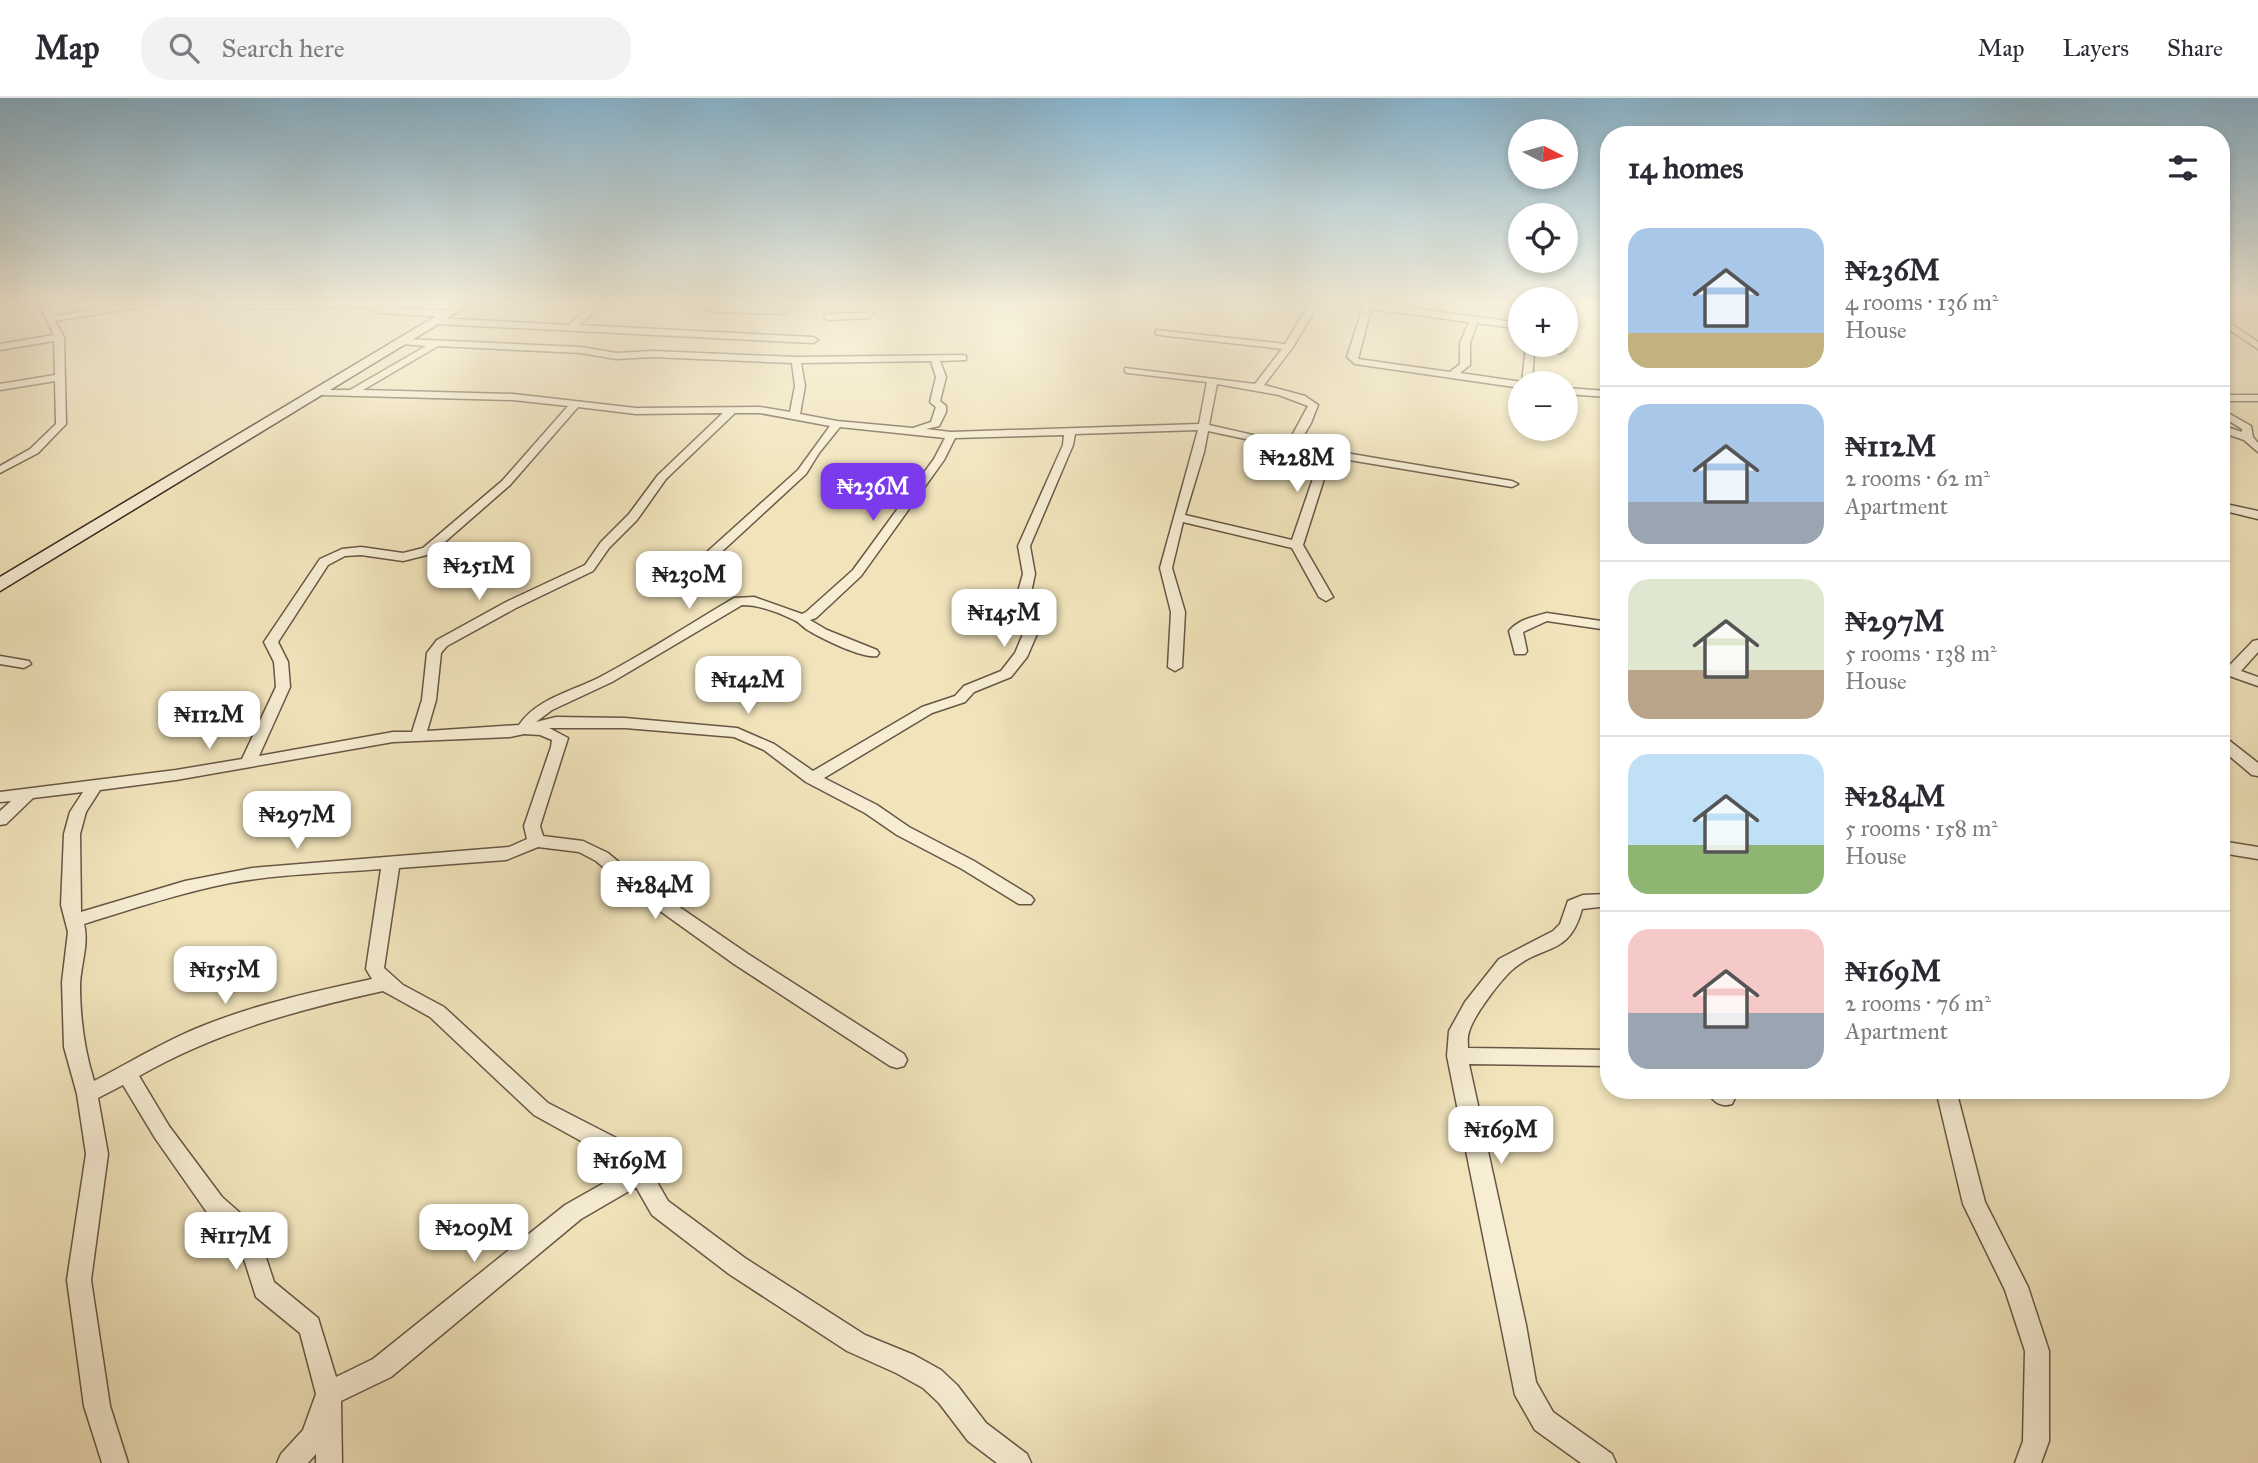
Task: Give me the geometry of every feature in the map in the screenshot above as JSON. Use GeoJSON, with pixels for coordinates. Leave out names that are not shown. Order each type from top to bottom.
{"type":"FeatureCollection","features":[{"type":"Feature","properties":{"kind":"main road"},"geometry":{"type":"LineString","coordinates":[[0,585],[366,365]]}},
{"type":"Feature","properties":{"kind":"street"},"geometry":{"type":"LineString","coordinates":[[0,470],[35,450],[55,434],[61,424],[60,365]]}},
{"type":"Feature","properties":{"kind":"street"},"geometry":{"type":"LineString","coordinates":[[355,391],[400,365]]}},
{"type":"Feature","properties":{"kind":"street"},"geometry":{"type":"LineString","coordinates":[[795,415],[800,386],[797,365]]}},
{"type":"Feature","properties":{"kind":"street"},"geometry":{"type":"LineString","coordinates":[[909,430],[935,424],[941,412],[941,406],[935,402],[941,376],[937,365]]}},
{"type":"Feature","properties":{"kind":"street"},"geometry":{"type":"LineString","coordinates":[[1256,388],[1274,365]]}},
{"type":"Feature","properties":{"kind":"street"},"geometry":{"type":"LineString","coordinates":[[1382,365],[1508,383]]}},
{"type":"Feature","properties":{"kind":"street"},"geometry":{"type":"LineString","coordinates":[[1452,374],[1465,365]]}},
{"type":"Feature","properties":{"kind":"street"},"geometry":{"type":"LineString","coordinates":[[1128,370],[1256,388],[1305,398],[1314,405],[1291,447]]}},
{"type":"Feature","properties":{"kind":"street"},"geometry":{"type":"LineString","coordinates":[[0,387],[60,377]]}},
{"type":"Feature","properties":{"kind":"street"},"geometry":{"type":"LineString","coordinates":[[1175,667],[1178,612],[1166,568],[1204,427],[1212,382]]}},
{"type":"Feature","properties":{"kind":"street"},"geometry":{"type":"LineString","coordinates":[[321,391],[513,397],[636,411],[760,410],[837,424],[951,435],[1204,427],[1291,447],[1512,484]]}},
{"type":"Feature","properties":{"kind":"street"},"geometry":{"type":"LineString","coordinates":[[1578,392],[1600,393]]}},
{"type":"Feature","properties":{"kind":"street"},"geometry":{"type":"LineString","coordinates":[[2230,397],[2258,398]]}},
{"type":"Feature","properties":{"kind":"street"},"geometry":{"type":"LineString","coordinates":[[248,762],[283,687],[281,662],[271,642],[324,562],[342,553],[361,551],[403,557],[427,551],[506,483],[576,404]]}},
{"type":"Feature","properties":{"kind":"street"},"geometry":{"type":"LineString","coordinates":[[418,736],[429,700],[433,653],[442,643],[511,605],[589,568],[605,545],[633,517],[662,477],[732,411]]}},
{"type":"Feature","properties":{"kind":"street"},"geometry":{"type":"LineString","coordinates":[[2230,418],[2247,428],[2248,438]]}},
{"type":"Feature","properties":{"kind":"street"},"geometry":{"type":"LineString","coordinates":[[712,554],[802,472],[837,424]]}},
{"type":"Feature","properties":{"kind":"street"},"geometry":{"type":"LineString","coordinates":[[2230,431],[2248,438],[2258,449]]}},
{"type":"Feature","properties":{"kind":"street"},"geometry":{"type":"LineString","coordinates":[[812,778],[927,710],[960,699],[969,689],[1006,674],[1022,654],[1030,634],[1022,602],[1029,574],[1024,546],[1068,445],[1070,432]]}},
{"type":"Feature","properties":{"kind":"street"},"geometry":{"type":"LineString","coordinates":[[524,729],[532,717],[547,707],[607,679],[739,601],[754,601],[802,618],[811,615],[857,573],[939,460],[951,435]]}},
{"type":"Feature","properties":{"kind":"street"},"geometry":{"type":"LineString","coordinates":[[1326,597],[1297,545],[1327,452]]}},
{"type":"Feature","properties":{"kind":"street"},"geometry":{"type":"LineString","coordinates":[[2230,509],[2258,515]]}},
{"type":"Feature","properties":{"kind":"street"},"geometry":{"type":"LineString","coordinates":[[1178,517],[1297,545]]}},
{"type":"Feature","properties":{"kind":"street"},"geometry":{"type":"LineString","coordinates":[[1520,651],[1516,631],[1520,625],[1538,619],[1547,617],[1600,625]]}},
{"type":"Feature","properties":{"kind":"street"},"geometry":{"type":"LineString","coordinates":[[802,618],[804,624],[812,629],[872,653]]}},
{"type":"Feature","properties":{"kind":"street"},"geometry":{"type":"LineString","coordinates":[[2230,667],[2258,644]]}},
{"type":"Feature","properties":{"kind":"street"},"geometry":{"type":"LineString","coordinates":[[0,660],[24,664]]}},
{"type":"Feature","properties":{"kind":"street"},"geometry":{"type":"LineString","coordinates":[[2230,672],[2258,682]]}},
{"type":"Feature","properties":{"kind":"street"},"geometry":{"type":"LineString","coordinates":[[0,797],[176,775],[393,737],[524,729],[555,722],[737,733],[769,747],[812,778],[872,809],[903,831],[968,865],[1025,900]]}},
{"type":"Feature","properties":{"kind":"street"},"geometry":{"type":"LineString","coordinates":[[524,729],[542,731],[560,738],[532,826],[536,841]]}},
{"type":"Feature","properties":{"kind":"street"},"geometry":{"type":"LineString","coordinates":[[2230,748],[2258,771]]}},
{"type":"Feature","properties":{"kind":"street"},"geometry":{"type":"LineString","coordinates":[[96,784],[78,813],[72,834],[70,905],[77,932],[71,982],[74,1048],[87,1094],[97,1154],[79,1280],[97,1406],[115,1463]]}},
{"type":"Feature","properties":{"kind":"street"},"geometry":{"type":"LineString","coordinates":[[0,820],[27,794]]}},
{"type":"Feature","properties":{"kind":"street"},"geometry":{"type":"LineString","coordinates":[[75,920],[204,883],[252,874],[462,856],[499,857],[519,852],[536,841],[583,847],[602,857],[634,884],[741,959],[897,1060]]}},
{"type":"Feature","properties":{"kind":"street"},"geometry":{"type":"LineString","coordinates":[[2230,848],[2258,853]]}},
{"type":"Feature","properties":{"kind":"street"},"geometry":{"type":"LineString","coordinates":[[391,863],[375,969],[386,983],[437,1012],[541,1109],[633,1161],[660,1208],[737,1266],[856,1343],[905,1364],[932,1380],[948,1394],[977,1432],[1018,1463]]}},
{"type":"Feature","properties":{"kind":"street"},"geometry":{"type":"LineString","coordinates":[[1600,900],[1583,901],[1574,905],[1569,927],[1559,936],[1506,964],[1472,1007],[1459,1031],[1457,1056],[1514,1325],[1524,1386],[1544,1421],[1604,1463]]}},
{"type":"Feature","properties":{"kind":"street"},"geometry":{"type":"LineString","coordinates":[[87,1094],[127,1075],[176,1046],[221,1029],[317,999],[386,983]]}},
{"type":"Feature","properties":{"kind":"street"},"geometry":{"type":"LineString","coordinates":[[1457,1056],[1600,1058]]}},
{"type":"Feature","properties":{"kind":"street"},"geometry":{"type":"LineString","coordinates":[[127,1075],[162,1132],[214,1204],[248,1234],[264,1289],[310,1326],[328,1394],[329,1463]]}},
{"type":"Feature","properties":{"kind":"street"},"geometry":{"type":"LineString","coordinates":[[1948,1099],[1974,1204],[2016,1287],[2037,1351],[2036,1441],[2028,1463]]}},
{"type":"Feature","properties":{"kind":"street"},"geometry":{"type":"LineString","coordinates":[[290,1463],[313,1438],[328,1394],[382,1368],[573,1212],[641,1173]]}}]}
